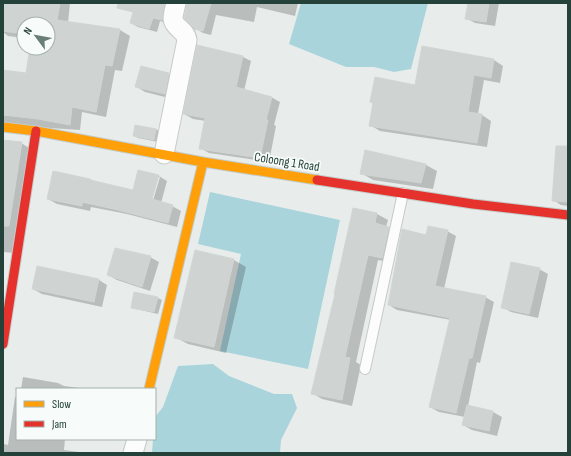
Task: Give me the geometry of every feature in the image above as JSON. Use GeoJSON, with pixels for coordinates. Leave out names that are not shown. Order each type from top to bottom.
{"type":"FeatureCollection","features":[{"type":"Feature","properties":{"kind":"street"},"geometry":{"type":"LineString","coordinates":[[164,154],[187,40],[186,35],[174,23],[173,17],[176,3]]}},
{"type":"Feature","properties":{"kind":"street","name":"Coloong 1 Road"},"geometry":{"type":"LineString","coordinates":[[3,127],[36,131],[203,162],[473,204],[568,215]]}},
{"type":"Feature","properties":{"kind":"street"},"geometry":{"type":"LineString","coordinates":[[3,344],[36,131]]}},
{"type":"Feature","properties":{"kind":"street"},"geometry":{"type":"LineString","coordinates":[[149,388],[203,162]]}},
{"type":"Feature","properties":{"kind":"street"},"geometry":{"type":"LineString","coordinates":[[133,453],[137,440]]}},
{"type":"Feature","properties":{"kind":"lane"},"geometry":{"type":"LineString","coordinates":[[365,369],[403,193]]}},
{"type":"Feature","properties":{"kind":"water"},"geometry":{"type":"Polygon","coordinates":[[[301,3],[428,3],[411,69],[394,72],[374,67],[346,67],[289,44],[301,3]]]}},
{"type":"Feature","properties":{"kind":"water"},"geometry":{"type":"Polygon","coordinates":[[[210,192],[340,220],[308,369],[220,351],[241,254],[198,244],[210,192]]]}},
{"type":"Feature","properties":{"kind":"water"},"geometry":{"type":"Polygon","coordinates":[[[213,364],[229,376],[274,394],[292,394],[297,408],[281,440],[280,453],[152,453],[153,440],[156,440],[156,416],[163,407],[178,366],[213,364]]]}},
{"type":"Feature","properties":{"kind":"building"},"geometry":{"type":"Polygon","coordinates":[[[3,3],[60,3],[57,20],[120,29],[112,66],[105,65],[96,112],[72,107],[70,125],[38,119],[3,115],[3,70],[26,73],[29,56],[56,56],[56,16],[16,16],[16,33],[3,31],[3,3]]]}},
{"type":"Feature","properties":{"kind":"building"},"geometry":{"type":"Polygon","coordinates":[[[118,3],[165,3],[162,20],[153,18],[149,29],[130,23],[133,12],[117,8],[118,3]]]}},
{"type":"Feature","properties":{"kind":"building"},"geometry":{"type":"Polygon","coordinates":[[[187,3],[211,3],[203,31],[194,29],[184,18],[187,3]]]}},
{"type":"Feature","properties":{"kind":"building"},"geometry":{"type":"Polygon","coordinates":[[[468,3],[489,3],[486,22],[465,19],[468,3]]]}},
{"type":"Feature","properties":{"kind":"building"},"geometry":{"type":"Polygon","coordinates":[[[197,45],[243,56],[236,87],[272,97],[266,120],[268,120],[260,158],[199,149],[205,118],[183,114],[197,45]]]}},
{"type":"Feature","properties":{"kind":"building"},"geometry":{"type":"Polygon","coordinates":[[[422,46],[494,59],[491,78],[474,75],[468,112],[482,114],[477,143],[369,126],[373,103],[370,102],[375,77],[415,85],[422,46]]]}},
{"type":"Feature","properties":{"kind":"building"},"geometry":{"type":"Polygon","coordinates":[[[141,66],[169,73],[165,94],[135,87],[141,66]]]}},
{"type":"Feature","properties":{"kind":"building"},"geometry":{"type":"Polygon","coordinates":[[[135,125],[156,129],[154,140],[133,136],[135,125]]]}},
{"type":"Feature","properties":{"kind":"building"},"geometry":{"type":"Polygon","coordinates":[[[3,140],[22,142],[9,226],[3,226],[3,140]]]}},
{"type":"Feature","properties":{"kind":"building"},"geometry":{"type":"Polygon","coordinates":[[[556,146],[568,146],[568,202],[552,201],[556,146]]]}},
{"type":"Feature","properties":{"kind":"building"},"geometry":{"type":"Polygon","coordinates":[[[365,150],[426,164],[421,183],[360,174],[365,150]]]}},
{"type":"Feature","properties":{"kind":"building"},"geometry":{"type":"Polygon","coordinates":[[[138,170],[159,175],[152,199],[173,205],[168,223],[82,202],[82,206],[47,199],[53,171],[133,190],[138,170]]]}},
{"type":"Feature","properties":{"kind":"building"},"geometry":{"type":"Polygon","coordinates":[[[353,208],[377,213],[375,223],[389,227],[382,258],[368,255],[345,357],[350,358],[342,400],[311,394],[335,294],[353,208]]]}},
{"type":"Feature","properties":{"kind":"building"},"geometry":{"type":"Polygon","coordinates":[[[428,226],[448,230],[435,286],[486,296],[472,358],[469,358],[456,413],[429,407],[450,318],[388,305],[402,229],[426,235],[428,226]]]}},
{"type":"Feature","properties":{"kind":"building"},"geometry":{"type":"Polygon","coordinates":[[[115,248],[151,256],[142,287],[107,275],[115,248]]]}},
{"type":"Feature","properties":{"kind":"building"},"geometry":{"type":"Polygon","coordinates":[[[195,250],[234,259],[214,347],[174,338],[195,250]]]}},
{"type":"Feature","properties":{"kind":"building"},"geometry":{"type":"Polygon","coordinates":[[[511,262],[540,268],[529,314],[501,308],[511,262]]]}},
{"type":"Feature","properties":{"kind":"building"},"geometry":{"type":"Polygon","coordinates":[[[37,266],[99,279],[94,302],[32,289],[37,266]]]}},
{"type":"Feature","properties":{"kind":"building"},"geometry":{"type":"Polygon","coordinates":[[[134,292],[158,297],[154,312],[131,308],[134,292]]]}},
{"type":"Feature","properties":{"kind":"building"},"geometry":{"type":"Polygon","coordinates":[[[467,405],[493,411],[489,431],[462,425],[467,405]]]}},
{"type":"Feature","properties":{"kind":"traffic: slow"},"geometry":{"type":"LineString","coordinates":[[3,127],[36,131],[203,162],[317,180]]}},
{"type":"Feature","properties":{"kind":"traffic: slow"},"geometry":{"type":"LineString","coordinates":[[149,388],[203,162]]}},
{"type":"Feature","properties":{"kind":"traffic: jam"},"geometry":{"type":"LineString","coordinates":[[3,344],[36,131]]}},
{"type":"Feature","properties":{"kind":"traffic: jam"},"geometry":{"type":"LineString","coordinates":[[317,180],[473,204],[568,215]]}}]}
